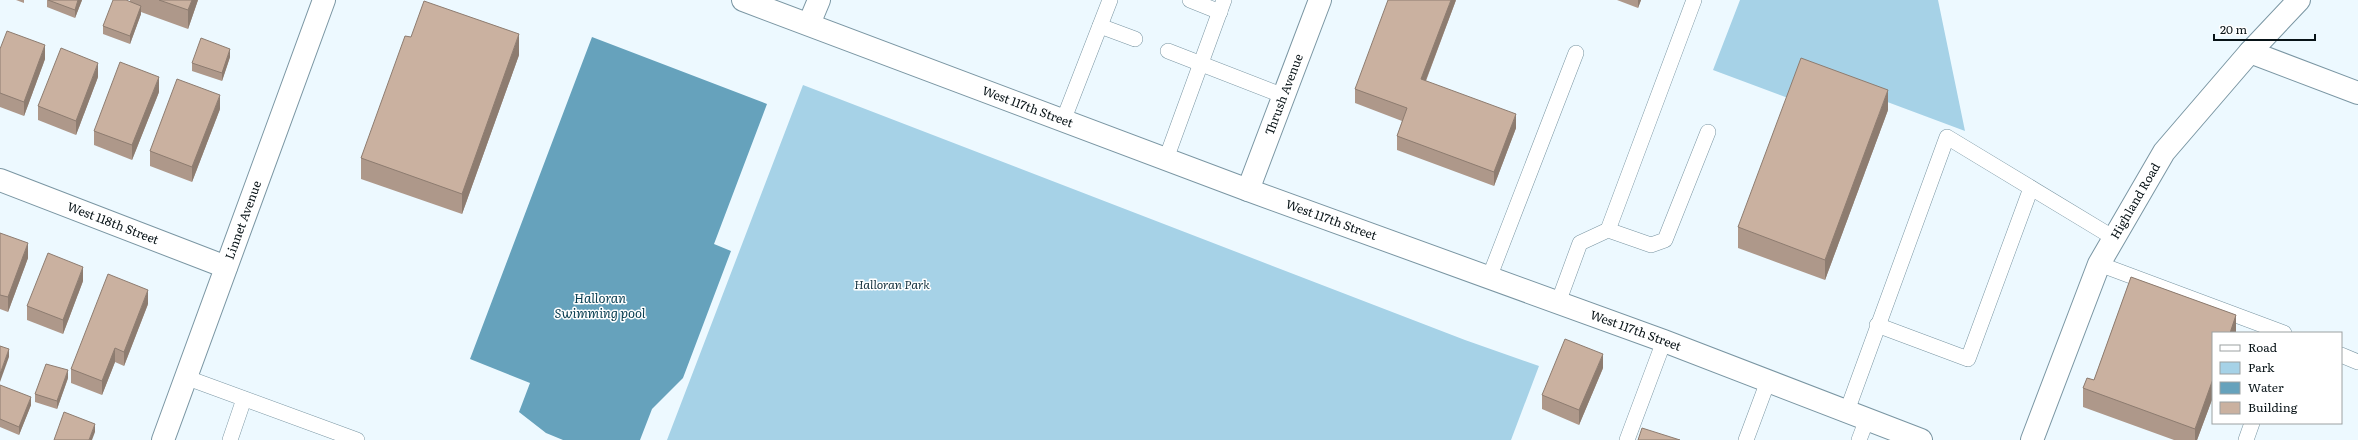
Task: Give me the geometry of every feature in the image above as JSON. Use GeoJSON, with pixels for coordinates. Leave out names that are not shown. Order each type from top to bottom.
{"type":"FeatureCollection","features":[{"type":"Feature","properties":{"kind":"street","name":"Linnet Avenue"},"geometry":{"type":"LineString","coordinates":[[162,440],[324,0]]}},
{"type":"Feature","properties":{"kind":"street","name":"West 117th Street"},"geometry":{"type":"LineString","coordinates":[[742,0],[1248,190],[1664,341],[1921,440]]}},
{"type":"Feature","properties":{"kind":"street"},"geometry":{"type":"LineString","coordinates":[[809,24],[818,0]]}},
{"type":"Feature","properties":{"kind":"street","name":"Thrush Avenue"},"geometry":{"type":"LineString","coordinates":[[1248,190],[1320,0]]}},
{"type":"Feature","properties":{"kind":"street","name":"Highland Road"},"geometry":{"type":"LineString","coordinates":[[2032,440],[2099,264],[2164,152],[2250,52],[2299,0]]}},
{"type":"Feature","properties":{"kind":"street"},"geometry":{"type":"LineString","coordinates":[[2250,52],[2358,93]]}},
{"type":"Feature","properties":{"kind":"street","name":"West 118th Street"},"geometry":{"type":"LineString","coordinates":[[0,180],[226,267]]}},
{"type":"Feature","properties":{"kind":"lane"},"geometry":{"type":"LineString","coordinates":[[1063,121],[1110,0]]}},
{"type":"Feature","properties":{"kind":"lane"},"geometry":{"type":"LineString","coordinates":[[1166,159],[1222,6],[1190,0]]}},
{"type":"Feature","properties":{"kind":"lane"},"geometry":{"type":"LineString","coordinates":[[1608,230],[1694,0]]}},
{"type":"Feature","properties":{"kind":"lane"},"geometry":{"type":"LineString","coordinates":[[1100,26],[1135,39]]}},
{"type":"Feature","properties":{"kind":"lane"},"geometry":{"type":"LineString","coordinates":[[1168,51],[1284,96]]}},
{"type":"Feature","properties":{"kind":"lane"},"geometry":{"type":"LineString","coordinates":[[1490,278],[1576,53]]}},
{"type":"Feature","properties":{"kind":"lane"},"geometry":{"type":"LineString","coordinates":[[1558,303],[1580,243],[1608,230],[1651,245],[1665,240],[1708,132]]}},
{"type":"Feature","properties":{"kind":"lane"},"geometry":{"type":"LineString","coordinates":[[1847,411],[1877,325],[1947,137],[2114,238]]}},
{"type":"Feature","properties":{"kind":"lane"},"geometry":{"type":"LineString","coordinates":[[1877,325],[1968,359],[2031,188]]}},
{"type":"Feature","properties":{"kind":"lane"},"geometry":{"type":"LineString","coordinates":[[2099,264],[2281,332]]}},
{"type":"Feature","properties":{"kind":"lane"},"geometry":{"type":"LineString","coordinates":[[1627,440],[1664,341]]}},
{"type":"Feature","properties":{"kind":"lane"},"geometry":{"type":"LineString","coordinates":[[2342,355],[2358,362]]}},
{"type":"Feature","properties":{"kind":"lane"},"geometry":{"type":"LineString","coordinates":[[185,377],[357,440]]}},
{"type":"Feature","properties":{"kind":"lane"},"geometry":{"type":"LineString","coordinates":[[1746,440],[1768,381]]}},
{"type":"Feature","properties":{"kind":"lane"},"geometry":{"type":"LineString","coordinates":[[230,440],[244,399]]}},
{"type":"Feature","properties":{"kind":"lane"},"geometry":{"type":"LineString","coordinates":[[1859,440],[1867,419]]}},
{"type":"Feature","properties":{"kind":"lane"},"geometry":{"type":"LineString","coordinates":[[2246,440],[2252,424]]}},
{"type":"Feature","properties":{"kind":"green space"},"geometry":{"type":"Polygon","coordinates":[[[1740,0],[1938,0],[1965,131],[1799,69],[1788,98],[1713,70],[1740,0]]]}},
{"type":"Feature","properties":{"kind":"green space","name":"Halloran Park"},"geometry":{"type":"Polygon","coordinates":[[[803,85],[1465,340],[1539,366],[1511,440],[667,440],[803,85]]]}},
{"type":"Feature","properties":{"kind":"water","name":"Halloran Swimming pool"},"geometry":{"type":"Polygon","coordinates":[[[592,37],[767,104],[714,244],[731,251],[683,378],[652,409],[640,440],[563,440],[546,433],[519,412],[530,383],[470,359],[592,37]]]}},
{"type":"Feature","properties":{"kind":"building"},"geometry":{"type":"Polygon","coordinates":[[[48,0],[78,0],[75,10],[48,0]]]}},
{"type":"Feature","properties":{"kind":"building"},"geometry":{"type":"Polygon","coordinates":[[[113,0],[126,0],[141,6],[130,36],[103,26],[113,0]]]}},
{"type":"Feature","properties":{"kind":"building"},"geometry":{"type":"Polygon","coordinates":[[[159,0],[192,0],[188,10],[159,0]]]}},
{"type":"Feature","properties":{"kind":"building"},"geometry":{"type":"Polygon","coordinates":[[[1388,0],[1451,0],[1421,79],[1516,114],[1494,172],[1397,136],[1407,108],[1355,89],[1388,0]]]}},
{"type":"Feature","properties":{"kind":"building"},"geometry":{"type":"Polygon","coordinates":[[[424,1],[519,34],[462,194],[361,158],[405,36],[411,37],[424,1]]]}},
{"type":"Feature","properties":{"kind":"building"},"geometry":{"type":"Polygon","coordinates":[[[7,31],[45,45],[24,102],[0,93],[0,49],[7,31]]]}},
{"type":"Feature","properties":{"kind":"building"},"geometry":{"type":"Polygon","coordinates":[[[201,38],[230,49],[222,73],[192,63],[201,38]]]}},
{"type":"Feature","properties":{"kind":"building"},"geometry":{"type":"Polygon","coordinates":[[[61,48],[98,63],[76,121],[38,106],[61,48]]]}},
{"type":"Feature","properties":{"kind":"building"},"geometry":{"type":"Polygon","coordinates":[[[1801,58],[1888,90],[1825,260],[1738,227],[1801,58]]]}},
{"type":"Feature","properties":{"kind":"building"},"geometry":{"type":"Polygon","coordinates":[[[120,62],[159,77],[132,145],[94,131],[120,62]]]}},
{"type":"Feature","properties":{"kind":"building"},"geometry":{"type":"Polygon","coordinates":[[[177,79],[220,95],[192,167],[150,151],[177,79]]]}},
{"type":"Feature","properties":{"kind":"building"},"geometry":{"type":"Polygon","coordinates":[[[0,233],[28,243],[8,297],[0,295],[0,233]]]}},
{"type":"Feature","properties":{"kind":"building"},"geometry":{"type":"Polygon","coordinates":[[[48,253],[83,267],[63,320],[27,306],[48,253]]]}},
{"type":"Feature","properties":{"kind":"building"},"geometry":{"type":"Polygon","coordinates":[[[108,274],[148,290],[124,352],[115,348],[102,381],[71,369],[108,274]]]}},
{"type":"Feature","properties":{"kind":"building"},"geometry":{"type":"Polygon","coordinates":[[[2131,277],[2236,315],[2230,332],[2212,332],[2212,382],[2195,429],[2083,388],[2087,378],[2094,380],[2131,277]]]}},
{"type":"Feature","properties":{"kind":"building"},"geometry":{"type":"Polygon","coordinates":[[[1565,339],[1603,354],[1579,410],[1542,395],[1565,339]]]}},
{"type":"Feature","properties":{"kind":"building"},"geometry":{"type":"Polygon","coordinates":[[[0,346],[9,349],[0,374],[0,346]]]}},
{"type":"Feature","properties":{"kind":"building"},"geometry":{"type":"Polygon","coordinates":[[[46,364],[68,370],[57,401],[35,394],[46,364]]]}},
{"type":"Feature","properties":{"kind":"building"},"geometry":{"type":"Polygon","coordinates":[[[0,385],[31,397],[19,427],[0,419],[0,385]]]}},
{"type":"Feature","properties":{"kind":"building"},"geometry":{"type":"Polygon","coordinates":[[[64,412],[95,424],[89,440],[54,440],[64,412]]]}},
{"type":"Feature","properties":{"kind":"building"},"geometry":{"type":"Polygon","coordinates":[[[1642,428],[1680,440],[1638,440],[1642,428]]]}}]}
